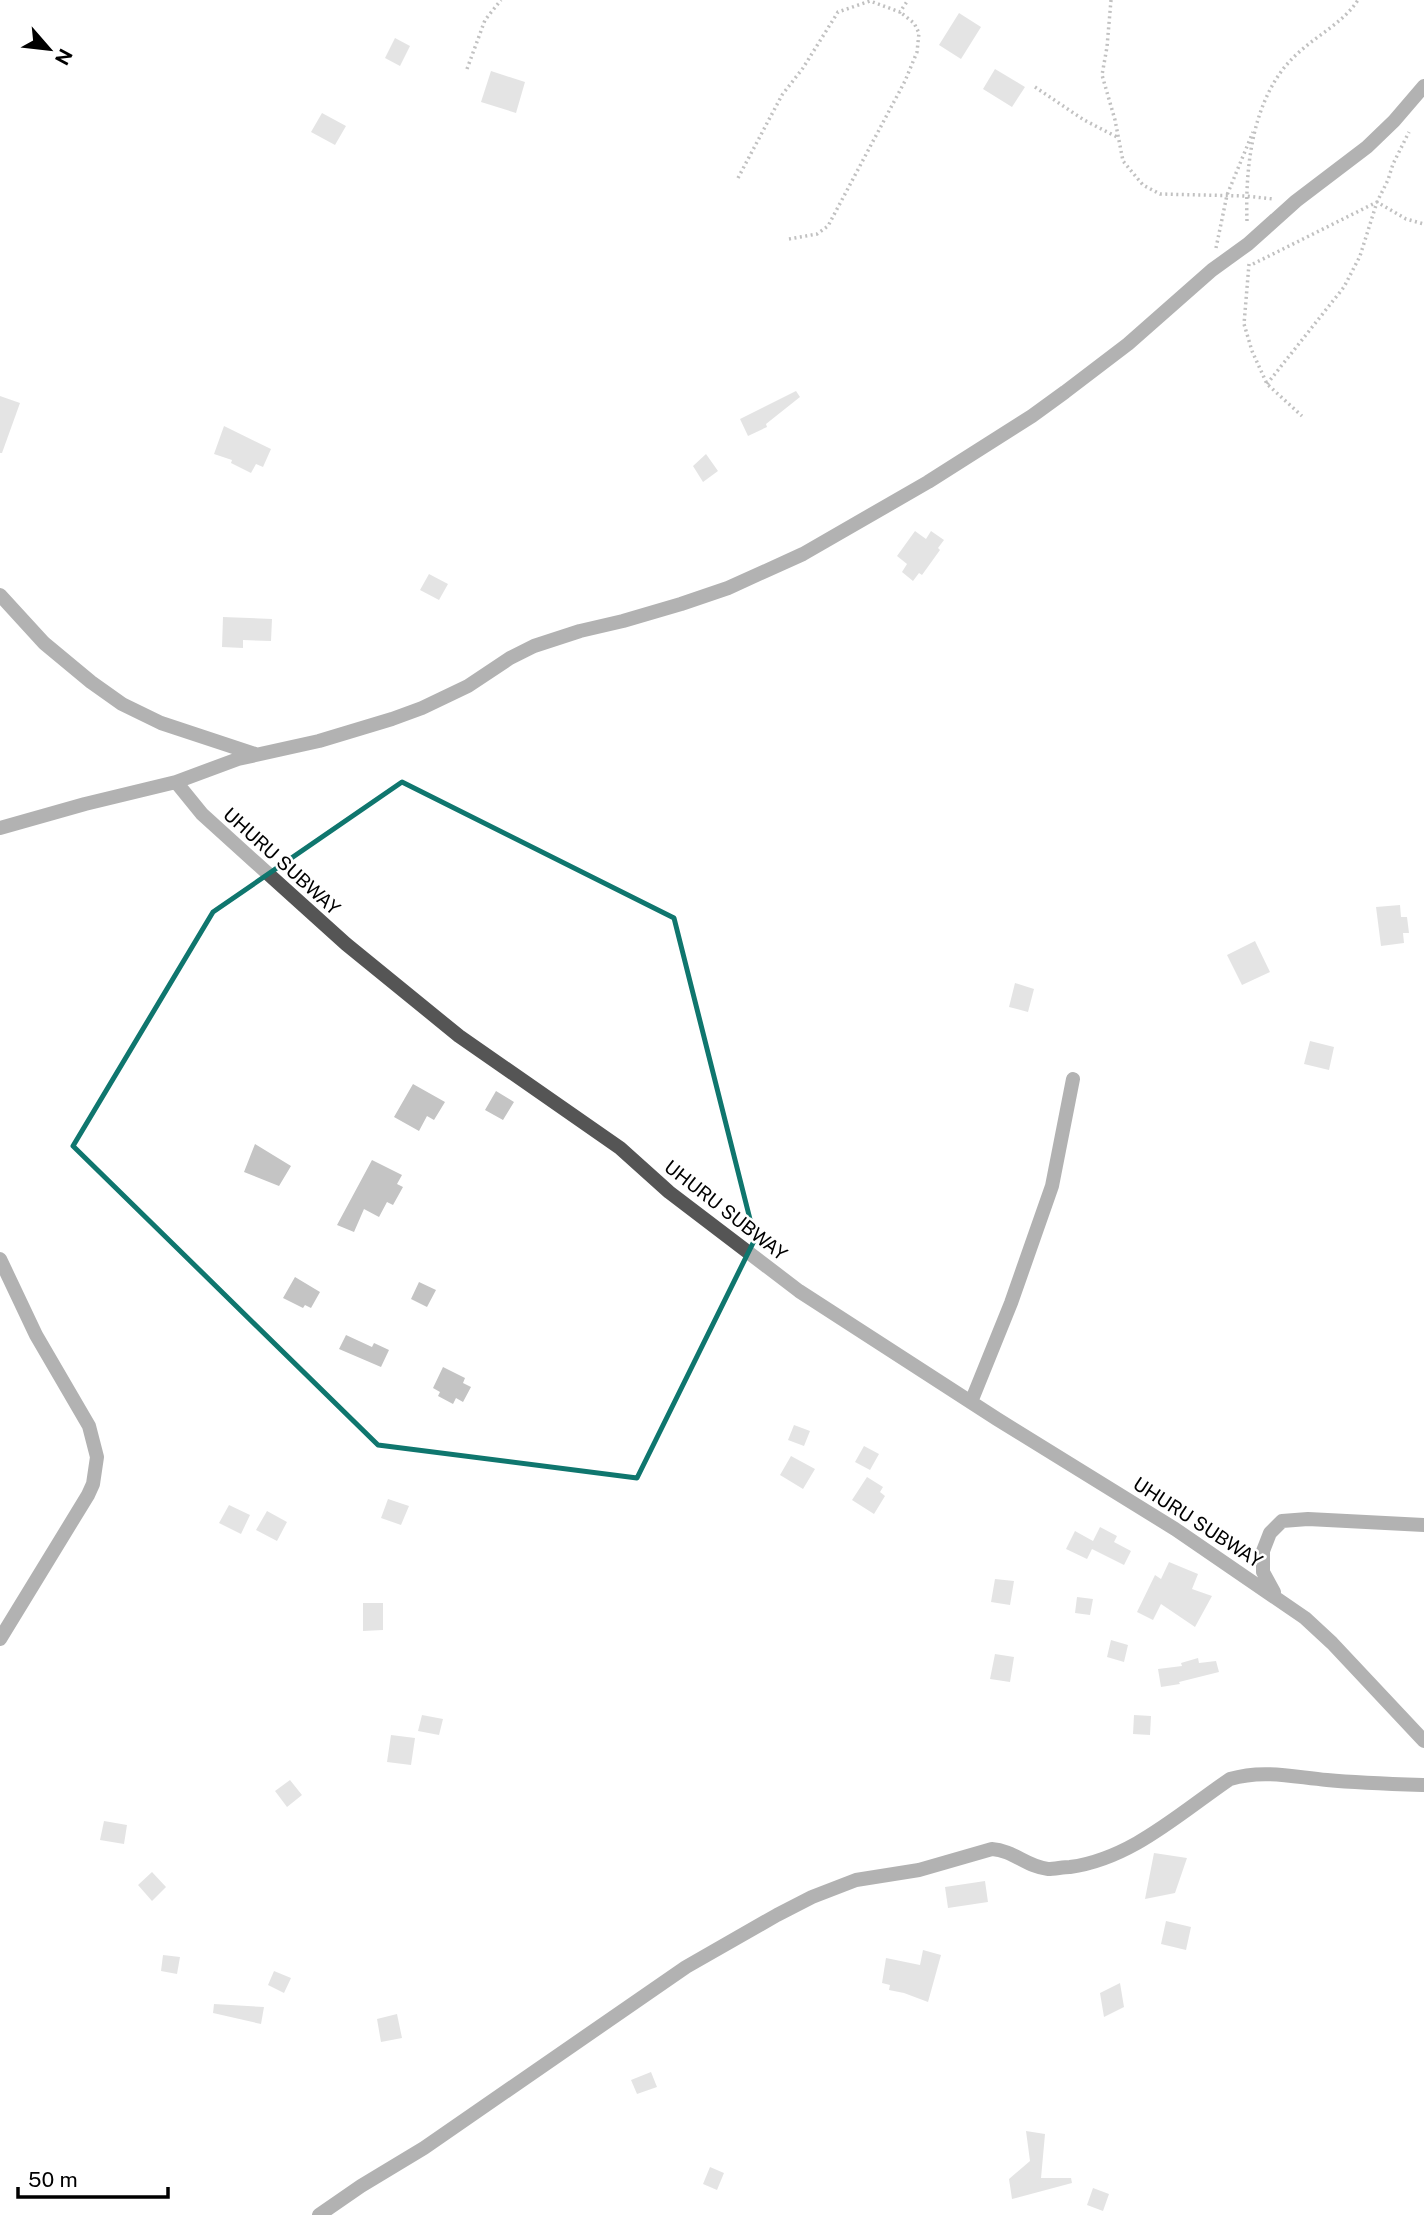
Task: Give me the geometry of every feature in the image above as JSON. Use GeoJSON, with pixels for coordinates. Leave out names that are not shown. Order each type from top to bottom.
{"type":"FeatureCollection","features":[{"type":"Feature","properties":{"kind":"street"},"geometry":{"type":"LineString","coordinates":[[0,828],[176,782],[222,764],[351,732],[422,708],[468,686],[510,658],[534,646],[681,604],[784,564],[928,482],[1032,416],[1128,344],[1212,270],[1367,147],[1424,86]]}},
{"type":"Feature","properties":{"kind":"street"},"geometry":{"type":"LineString","coordinates":[[0,595],[27,627],[52,650],[122,704],[161,723],[256,755]]}},
{"type":"Feature","properties":{"kind":"street","name":"UHURU SUBWAY"},"geometry":{"type":"LineString","coordinates":[[176,782],[202,814],[346,944],[440,1022],[620,1148],[669,1192],[799,1291],[971,1402],[1109,1486],[1305,1618],[1424,1741]]}},
{"type":"Feature","properties":{"kind":"street"},"geometry":{"type":"LineString","coordinates":[[971,1402],[1011,1303],[1052,1186],[1073,1079]]}},
{"type":"Feature","properties":{"kind":"street"},"geometry":{"type":"LineString","coordinates":[[0,1259],[36,1335],[89,1426],[94,1439],[97,1465],[88,1495],[0,1639]]}},
{"type":"Feature","properties":{"kind":"street"},"geometry":{"type":"LineString","coordinates":[[1276,1597],[1263,1572],[1262,1561],[1270,1533],[1282,1521],[1424,1525]]}},
{"type":"Feature","properties":{"kind":"street"},"geometry":{"type":"LineString","coordinates":[[319,2215],[424,2148],[685,1967],[777,1915],[834,1888],[856,1880],[950,1862],[992,1849],[1003,1850],[1022,1861],[1049,1869],[1090,1864],[1109,1858],[1133,1845],[1230,1779],[1245,1775],[1265,1773],[1339,1781],[1424,1785]]}},
{"type":"Feature","properties":{"kind":"path"},"geometry":{"type":"LineString","coordinates":[[467,69],[485,20],[501,0]]}},
{"type":"Feature","properties":{"kind":"path"},"geometry":{"type":"LineString","coordinates":[[900,12],[908,0]]}},
{"type":"Feature","properties":{"kind":"path"},"geometry":{"type":"LineString","coordinates":[[1111,0],[1107,47],[1101,75],[1115,120],[1122,161],[1143,185],[1160,194],[1247,196]]}},
{"type":"Feature","properties":{"kind":"path"},"geometry":{"type":"LineString","coordinates":[[1212,270],[1227,195],[1271,88],[1298,53],[1341,19],[1358,0]]}},
{"type":"Feature","properties":{"kind":"path"},"geometry":{"type":"LineString","coordinates":[[738,178],[782,94],[803,68],[838,12],[870,1],[900,12],[914,23],[919,33],[917,52],[905,81],[828,226],[817,234],[789,239]]}},
{"type":"Feature","properties":{"kind":"path"},"geometry":{"type":"LineString","coordinates":[[1035,87],[1084,120],[1117,137]]}},
{"type":"Feature","properties":{"kind":"path"},"geometry":{"type":"LineString","coordinates":[[1255,127],[1247,196],[1249,266],[1244,324],[1252,351],[1267,384],[1302,416]]}},
{"type":"Feature","properties":{"kind":"path"},"geometry":{"type":"LineString","coordinates":[[1267,384],[1344,287],[1360,256],[1377,202],[1411,127]]}},
{"type":"Feature","properties":{"kind":"path"},"geometry":{"type":"LineString","coordinates":[[1249,266],[1377,202]]}},
{"type":"Feature","properties":{"kind":"path"},"geometry":{"type":"LineString","coordinates":[[1377,202],[1406,219],[1424,224]]}},
{"type":"Feature","properties":{"kind":"highlighted area"},"geometry":{"type":"Polygon","coordinates":[[[402,782],[674,918],[755,1239],[637,1478],[378,1445],[73,1146],[213,912],[402,782]]]}},
{"type":"Feature","properties":{"kind":"building"},"geometry":{"type":"Polygon","coordinates":[[[959,13],[981,27],[961,59],[939,45],[959,13]]]}},
{"type":"Feature","properties":{"kind":"building"},"geometry":{"type":"Polygon","coordinates":[[[395,38],[410,46],[400,66],[385,58],[395,38]]]}},
{"type":"Feature","properties":{"kind":"building"},"geometry":{"type":"Polygon","coordinates":[[[995,69],[1025,87],[1012,107],[983,89],[995,69]]]}},
{"type":"Feature","properties":{"kind":"building"},"geometry":{"type":"Polygon","coordinates":[[[491,71],[525,82],[516,113],[481,102],[491,71]]]}},
{"type":"Feature","properties":{"kind":"building"},"geometry":{"type":"Polygon","coordinates":[[[322,113],[346,126],[335,145],[311,132],[322,113]]]}},
{"type":"Feature","properties":{"kind":"building"},"geometry":{"type":"Polygon","coordinates":[[[796,391],[800,397],[766,424],[767,427],[748,436],[740,419],[796,391]]]}},
{"type":"Feature","properties":{"kind":"building"},"geometry":{"type":"Polygon","coordinates":[[[0,396],[20,403],[2,453],[0,453],[0,396]]]}},
{"type":"Feature","properties":{"kind":"building"},"geometry":{"type":"Polygon","coordinates":[[[224,426],[271,449],[263,467],[256,464],[251,473],[231,463],[232,460],[214,454],[224,426]]]}},
{"type":"Feature","properties":{"kind":"building"},"geometry":{"type":"Polygon","coordinates":[[[706,454],[718,471],[703,482],[693,466],[706,454]]]}},
{"type":"Feature","properties":{"kind":"building"},"geometry":{"type":"Polygon","coordinates":[[[915,531],[926,539],[931,531],[944,540],[922,575],[919,573],[913,581],[902,572],[907,564],[897,556],[915,531]]]}},
{"type":"Feature","properties":{"kind":"building"},"geometry":{"type":"Polygon","coordinates":[[[429,574],[448,584],[439,600],[420,590],[429,574]]]}},
{"type":"Feature","properties":{"kind":"building"},"geometry":{"type":"Polygon","coordinates":[[[223,617],[272,619],[271,641],[243,640],[243,648],[222,647],[223,617]]]}},
{"type":"Feature","properties":{"kind":"building"},"geometry":{"type":"Polygon","coordinates":[[[1400,905],[1401,917],[1407,917],[1409,933],[1403,933],[1404,943],[1381,946],[1376,907],[1400,905]]]}},
{"type":"Feature","properties":{"kind":"building"},"geometry":{"type":"Polygon","coordinates":[[[1255,941],[1270,972],[1242,985],[1227,955],[1255,941]]]}},
{"type":"Feature","properties":{"kind":"building"},"geometry":{"type":"Polygon","coordinates":[[[1015,983],[1034,989],[1028,1012],[1009,1007],[1015,983]]]}},
{"type":"Feature","properties":{"kind":"building"},"geometry":{"type":"Polygon","coordinates":[[[1310,1041],[1334,1047],[1329,1070],[1304,1064],[1310,1041]]]}},
{"type":"Feature","properties":{"kind":"building"},"geometry":{"type":"Polygon","coordinates":[[[413,1084],[445,1102],[434,1120],[427,1116],[419,1131],[394,1117],[413,1084]]]}},
{"type":"Feature","properties":{"kind":"building"},"geometry":{"type":"Polygon","coordinates":[[[496,1091],[514,1102],[503,1120],[485,1110],[496,1091]]]}},
{"type":"Feature","properties":{"kind":"building"},"geometry":{"type":"Polygon","coordinates":[[[255,1144],[291,1166],[279,1186],[244,1172],[255,1144]]]}},
{"type":"Feature","properties":{"kind":"building"},"geometry":{"type":"Polygon","coordinates":[[[372,1160],[402,1175],[397,1184],[403,1187],[393,1205],[387,1202],[379,1217],[364,1209],[354,1232],[337,1225],[372,1160]]]}},
{"type":"Feature","properties":{"kind":"building"},"geometry":{"type":"Polygon","coordinates":[[[295,1277],[320,1292],[311,1308],[305,1305],[303,1308],[283,1298],[295,1277]]]}},
{"type":"Feature","properties":{"kind":"building"},"geometry":{"type":"Polygon","coordinates":[[[419,1282],[436,1290],[427,1307],[411,1299],[419,1282]]]}},
{"type":"Feature","properties":{"kind":"building"},"geometry":{"type":"Polygon","coordinates":[[[346,1335],[372,1347],[374,1343],[389,1350],[381,1367],[339,1349],[346,1335]]]}},
{"type":"Feature","properties":{"kind":"building"},"geometry":{"type":"Polygon","coordinates":[[[443,1367],[465,1378],[463,1383],[471,1387],[463,1402],[456,1398],[453,1404],[438,1396],[440,1392],[433,1388],[443,1367]]]}},
{"type":"Feature","properties":{"kind":"building"},"geometry":{"type":"Polygon","coordinates":[[[794,1425],[810,1431],[804,1446],[788,1440],[794,1425]]]}},
{"type":"Feature","properties":{"kind":"building"},"geometry":{"type":"Polygon","coordinates":[[[864,1446],[879,1454],[870,1470],[855,1462],[864,1446]]]}},
{"type":"Feature","properties":{"kind":"building"},"geometry":{"type":"Polygon","coordinates":[[[791,1456],[815,1469],[803,1489],[780,1475],[791,1456]]]}},
{"type":"Feature","properties":{"kind":"building"},"geometry":{"type":"Polygon","coordinates":[[[867,1477],[883,1487],[880,1492],[885,1496],[874,1514],[852,1500],[867,1477]]]}},
{"type":"Feature","properties":{"kind":"building"},"geometry":{"type":"Polygon","coordinates":[[[388,1499],[409,1506],[401,1525],[381,1518],[388,1499]]]}},
{"type":"Feature","properties":{"kind":"building"},"geometry":{"type":"Polygon","coordinates":[[[229,1505],[250,1515],[241,1534],[219,1523],[229,1505]]]}},
{"type":"Feature","properties":{"kind":"building"},"geometry":{"type":"Polygon","coordinates":[[[267,1511],[287,1522],[277,1541],[256,1530],[267,1511]]]}},
{"type":"Feature","properties":{"kind":"building"},"geometry":{"type":"Polygon","coordinates":[[[1100,1527],[1117,1536],[1114,1542],[1131,1551],[1124,1565],[1092,1549],[1087,1559],[1066,1549],[1075,1531],[1093,1541],[1100,1527]]]}},
{"type":"Feature","properties":{"kind":"building"},"geometry":{"type":"Polygon","coordinates":[[[1169,1562],[1198,1574],[1192,1589],[1212,1596],[1195,1627],[1161,1604],[1153,1620],[1137,1612],[1155,1575],[1161,1579],[1169,1562]]]}},
{"type":"Feature","properties":{"kind":"building"},"geometry":{"type":"Polygon","coordinates":[[[995,1579],[1014,1581],[1010,1605],[991,1602],[995,1579]]]}},
{"type":"Feature","properties":{"kind":"building"},"geometry":{"type":"Polygon","coordinates":[[[1077,1597],[1093,1599],[1090,1615],[1075,1613],[1077,1597]]]}},
{"type":"Feature","properties":{"kind":"building"},"geometry":{"type":"Polygon","coordinates":[[[363,1603],[383,1603],[383,1630],[363,1631],[363,1603]]]}},
{"type":"Feature","properties":{"kind":"building"},"geometry":{"type":"Polygon","coordinates":[[[1111,1640],[1128,1645],[1124,1662],[1107,1657],[1111,1640]]]}},
{"type":"Feature","properties":{"kind":"building"},"geometry":{"type":"Polygon","coordinates":[[[995,1654],[1014,1657],[1010,1682],[990,1679],[995,1654]]]}},
{"type":"Feature","properties":{"kind":"building"},"geometry":{"type":"Polygon","coordinates":[[[1198,1658],[1199,1663],[1216,1661],[1219,1672],[1161,1687],[1158,1669],[1182,1666],[1181,1663],[1198,1658]]]}},
{"type":"Feature","properties":{"kind":"building"},"geometry":{"type":"Polygon","coordinates":[[[422,1715],[443,1719],[439,1735],[418,1731],[422,1715]]]}},
{"type":"Feature","properties":{"kind":"building"},"geometry":{"type":"Polygon","coordinates":[[[1134,1715],[1151,1716],[1150,1735],[1133,1734],[1134,1715]]]}},
{"type":"Feature","properties":{"kind":"building"},"geometry":{"type":"Polygon","coordinates":[[[391,1735],[415,1738],[411,1765],[387,1762],[391,1735]]]}},
{"type":"Feature","properties":{"kind":"building"},"geometry":{"type":"Polygon","coordinates":[[[290,1780],[302,1795],[287,1807],[275,1791],[290,1780]]]}},
{"type":"Feature","properties":{"kind":"building"},"geometry":{"type":"Polygon","coordinates":[[[104,1821],[127,1825],[124,1844],[100,1840],[104,1821]]]}},
{"type":"Feature","properties":{"kind":"building"},"geometry":{"type":"Polygon","coordinates":[[[1154,1853],[1187,1858],[1175,1893],[1145,1899],[1154,1853]]]}},
{"type":"Feature","properties":{"kind":"building"},"geometry":{"type":"Polygon","coordinates":[[[152,1872],[166,1887],[152,1901],[138,1885],[152,1872]]]}},
{"type":"Feature","properties":{"kind":"building"},"geometry":{"type":"Polygon","coordinates":[[[985,1881],[988,1902],[948,1908],[945,1887],[985,1881]]]}},
{"type":"Feature","properties":{"kind":"building"},"geometry":{"type":"Polygon","coordinates":[[[1166,1921],[1191,1927],[1186,1950],[1161,1944],[1166,1921]]]}},
{"type":"Feature","properties":{"kind":"building"},"geometry":{"type":"Polygon","coordinates":[[[923,1950],[941,1955],[928,2002],[889,1990],[890,1985],[882,1983],[886,1958],[920,1965],[923,1950]]]}},
{"type":"Feature","properties":{"kind":"building"},"geometry":{"type":"Polygon","coordinates":[[[163,1955],[180,1957],[177,1974],[161,1971],[163,1955]]]}},
{"type":"Feature","properties":{"kind":"building"},"geometry":{"type":"Polygon","coordinates":[[[274,1971],[291,1978],[284,1993],[268,1985],[274,1971]]]}},
{"type":"Feature","properties":{"kind":"building"},"geometry":{"type":"Polygon","coordinates":[[[1120,1983],[1124,2007],[1104,2017],[1100,1993],[1120,1983]]]}},
{"type":"Feature","properties":{"kind":"building"},"geometry":{"type":"Polygon","coordinates":[[[214,2004],[264,2007],[261,2024],[213,2013],[214,2004]]]}},
{"type":"Feature","properties":{"kind":"building"},"geometry":{"type":"Polygon","coordinates":[[[397,2014],[402,2038],[381,2042],[377,2019],[397,2014]]]}},
{"type":"Feature","properties":{"kind":"building"},"geometry":{"type":"Polygon","coordinates":[[[651,2072],[657,2087],[637,2094],[631,2080],[651,2072]]]}},
{"type":"Feature","properties":{"kind":"building"},"geometry":{"type":"Polygon","coordinates":[[[1026,2131],[1045,2134],[1041,2178],[1071,2178],[1072,2183],[1012,2199],[1009,2179],[1030,2161],[1026,2131]]]}},
{"type":"Feature","properties":{"kind":"building"},"geometry":{"type":"Polygon","coordinates":[[[710,2167],[724,2173],[717,2190],[703,2184],[710,2167]]]}},
{"type":"Feature","properties":{"kind":"building"},"geometry":{"type":"Polygon","coordinates":[[[1093,2188],[1109,2194],[1103,2211],[1087,2205],[1093,2188]]]}}]}
